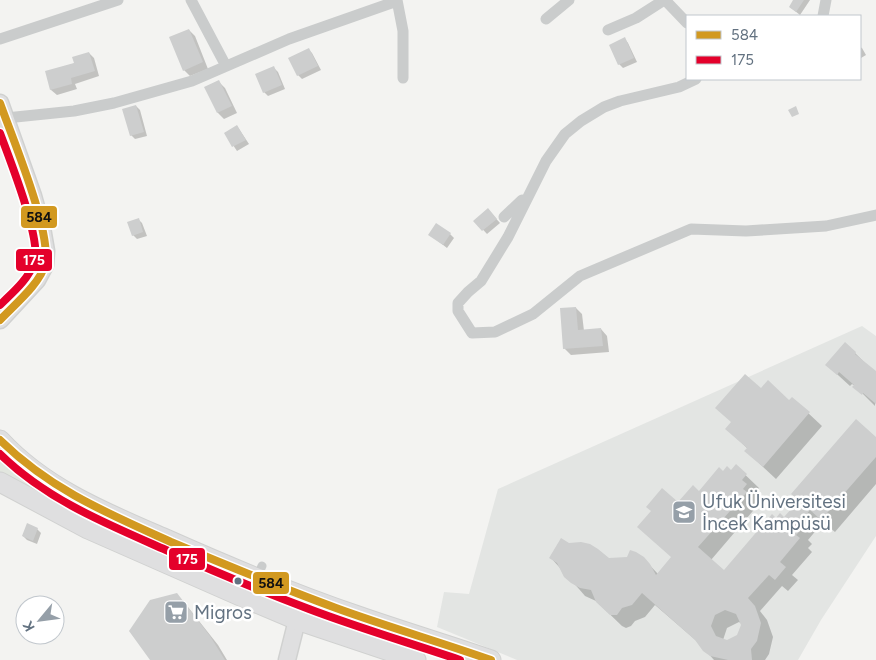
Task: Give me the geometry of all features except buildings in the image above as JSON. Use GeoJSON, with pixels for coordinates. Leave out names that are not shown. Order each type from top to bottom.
{"type":"FeatureCollection","features":[{"type":"Feature","properties":{"kind":"main road"},"geometry":{"type":"LineString","coordinates":[[0,320],[37,280],[42,273],[46,258],[42,228],[3,111]]}},
{"type":"Feature","properties":{"kind":"main road"},"geometry":{"type":"LineString","coordinates":[[0,440],[30,468],[72,496],[110,515],[259,572],[362,618],[491,660]]}},
{"type":"Feature","properties":{"kind":"main road"},"geometry":{"type":"LineString","coordinates":[[0,482],[88,530],[245,603],[416,660]]}},
{"type":"Feature","properties":{"kind":"main road"},"geometry":{"type":"LineString","coordinates":[[287,660],[297,620]]}},
{"type":"Feature","properties":{"kind":"street"},"geometry":{"type":"LineString","coordinates":[[0,38],[118,0]]}},
{"type":"Feature","properties":{"kind":"street"},"geometry":{"type":"LineString","coordinates":[[191,0],[226,66]]}},
{"type":"Feature","properties":{"kind":"street"},"geometry":{"type":"LineString","coordinates":[[3,111],[74,112],[114,103],[192,81],[306,32],[397,0],[403,31],[403,78]]}},
{"type":"Feature","properties":{"kind":"street"},"geometry":{"type":"LineString","coordinates":[[546,19],[569,0]]}},
{"type":"Feature","properties":{"kind":"street"},"geometry":{"type":"LineString","coordinates":[[608,30],[636,18],[665,0],[686,22]]}},
{"type":"Feature","properties":{"kind":"street"},"geometry":{"type":"LineString","coordinates":[[823,15],[826,0]]}},
{"type":"Feature","properties":{"kind":"street"},"geometry":{"type":"LineString","coordinates":[[694,80],[679,87],[620,101],[604,107],[581,121],[565,134],[546,160],[508,237],[481,281],[458,303],[458,311],[472,333],[495,332],[533,314],[580,276],[691,229],[746,231],[826,226],[876,215]]}},
{"type":"Feature","properties":{"kind":"street"},"geometry":{"type":"LineString","coordinates":[[504,217],[532,189]]}},
{"type":"Feature","properties":{"kind":"street"},"geometry":{"type":"LineString","coordinates":[[245,603],[259,572]]}},
{"type":"Feature","properties":{"kind":"shaded area","name":"Ufuk Üniversitesi İncek Kampüsü"},"geometry":{"type":"Polygon","coordinates":[[[862,326],[876,336],[876,536],[821,620],[798,660],[517,660],[437,627],[444,592],[469,594],[498,489],[862,326]]]}},
{"type":"Feature","properties":{"kind":"shaded area"},"geometry":{"type":"Polygon","coordinates":[[[0,453],[49,491],[102,521],[469,660],[446,660],[299,612],[87,521],[0,473],[0,453]]]}},
{"type":"Feature","properties":{"kind":"transit line","name":"584"},"geometry":{"type":"LineString","coordinates":[[0,103],[30,184],[43,230],[46,249],[45,264],[38,279],[0,320]]}},
{"type":"Feature","properties":{"kind":"transit line","name":"175"},"geometry":{"type":"LineString","coordinates":[[0,133],[30,219],[35,252],[34,263],[28,275],[0,305]]}},
{"type":"Feature","properties":{"kind":"transit line","name":"584"},"geometry":{"type":"LineString","coordinates":[[0,440],[19,458],[60,487],[102,510],[171,542],[336,608],[491,660]]}},
{"type":"Feature","properties":{"kind":"transit line","name":"175"},"geometry":{"type":"LineString","coordinates":[[0,454],[37,485],[78,510],[122,530],[219,573],[291,602],[347,623],[460,660]]}},
{"type":"Feature","properties":{"kind":"place","name":"Ufuk Üniversitesi İncek Kampüsü"},"geometry":{"type":"Point","coordinates":[684,512]}},
{"type":"Feature","properties":{"kind":"place","name":"Migros"},"geometry":{"type":"Point","coordinates":[176,612]}}]}
